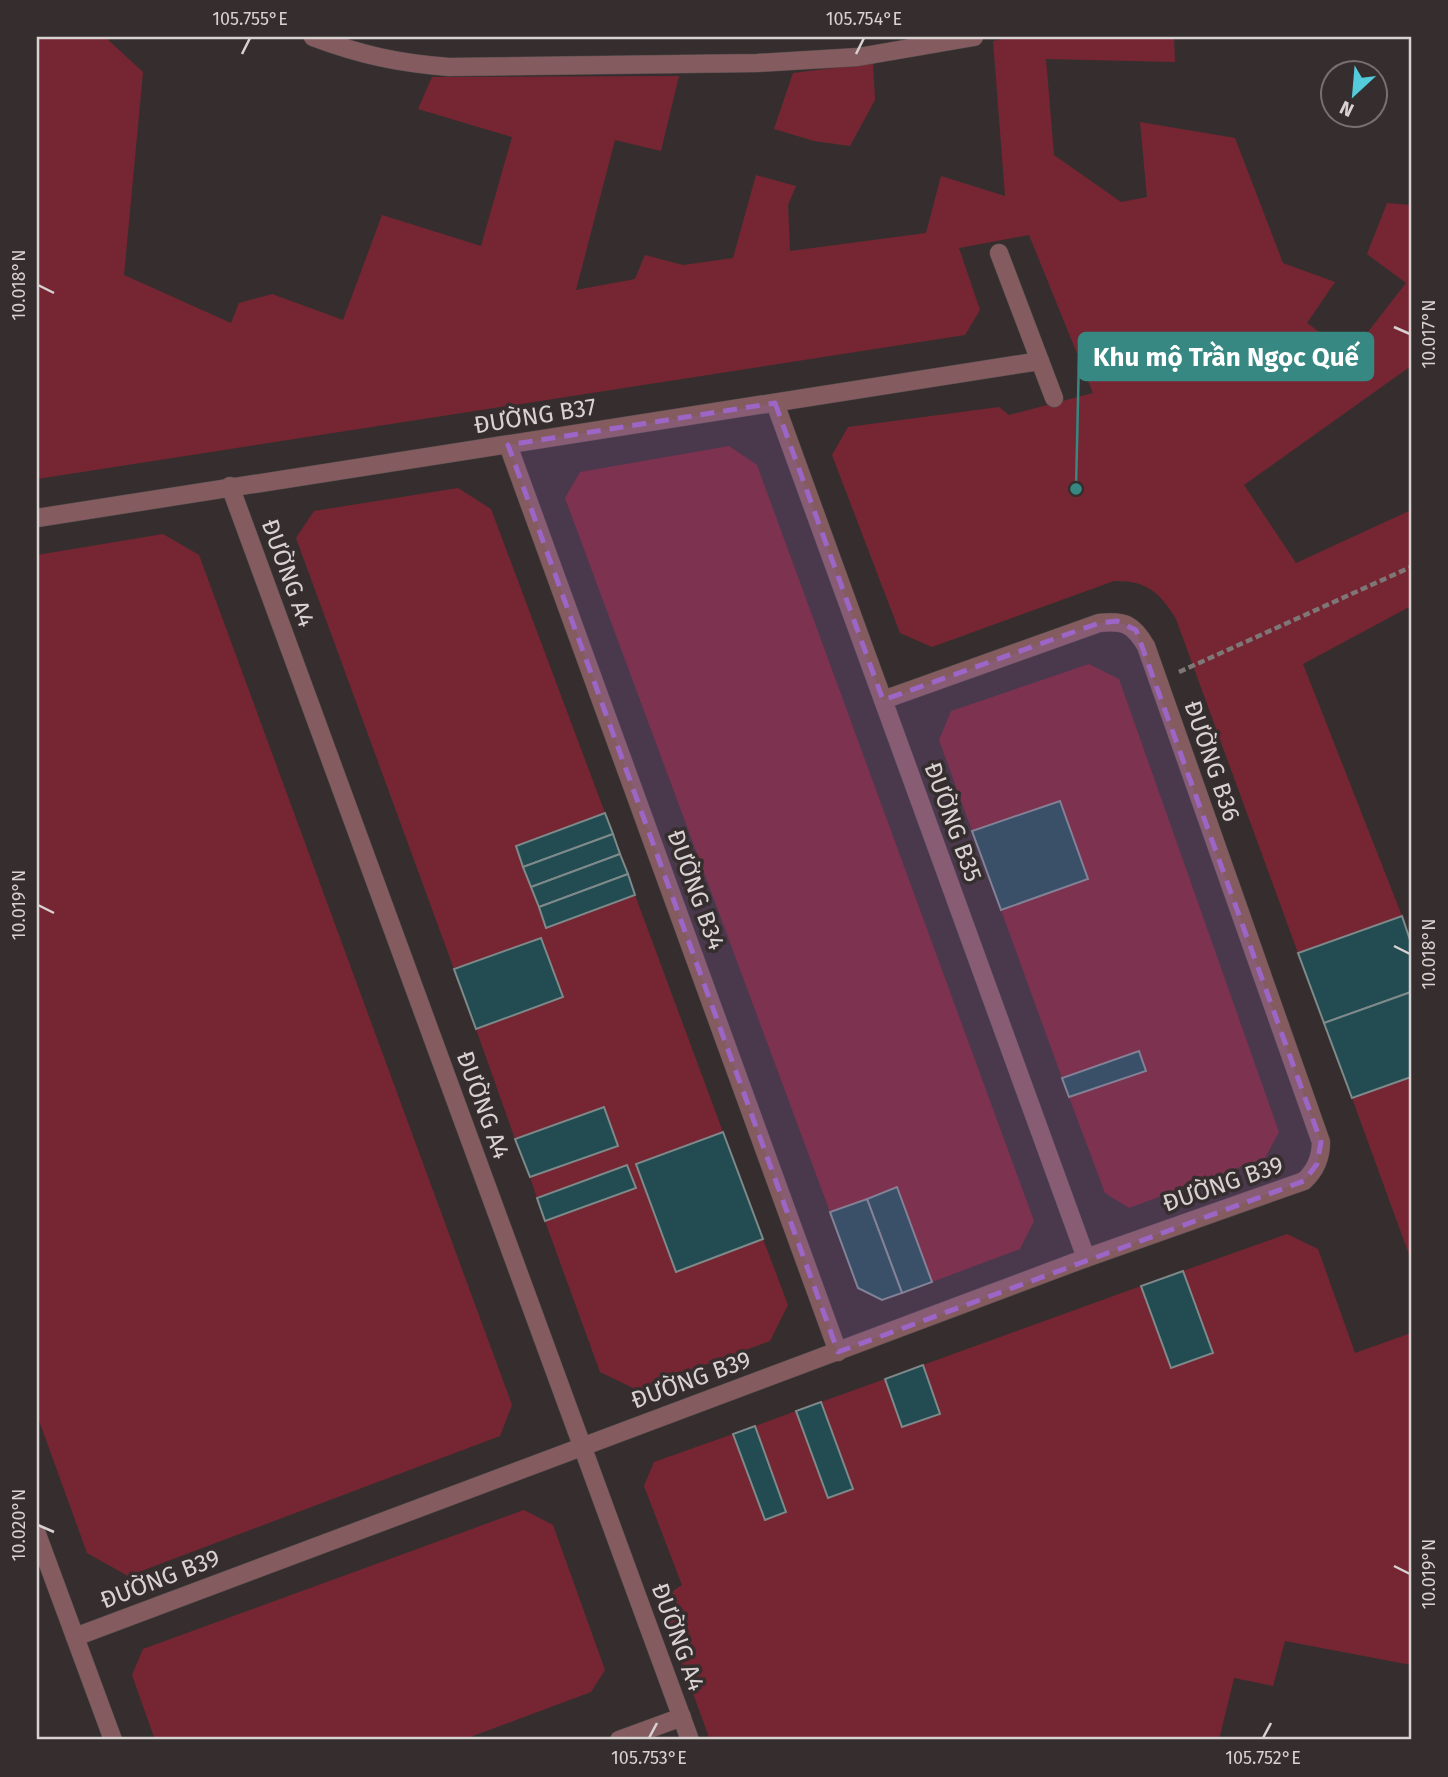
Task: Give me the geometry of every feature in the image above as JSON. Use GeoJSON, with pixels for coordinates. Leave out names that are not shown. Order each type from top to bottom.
{"type":"FeatureCollection","features":[{"type":"Feature","properties":{"kind":"street"},"geometry":{"type":"LineString","coordinates":[[313,37],[355,53],[405,64],[449,67],[770,63],[858,57],[974,37]]}},
{"type":"Feature","properties":{"kind":"street"},"geometry":{"type":"LineString","coordinates":[[999,253],[1054,398]]}},
{"type":"Feature","properties":{"kind":"street","name":"ĐƯỜNG B37"},"geometry":{"type":"LineString","coordinates":[[37,518],[1040,361]]}},
{"type":"Feature","properties":{"kind":"street","name":"ĐƯỜNG B35"},"geometry":{"type":"LineString","coordinates":[[775,403],[1086,1258]]}},
{"type":"Feature","properties":{"kind":"street","name":"ĐƯỜNG B34"},"geometry":{"type":"LineString","coordinates":[[508,445],[838,1352]]}},
{"type":"Feature","properties":{"kind":"street","name":"ĐƯỜNG A4"},"geometry":{"type":"LineString","coordinates":[[230,486],[690,1740]]}},
{"type":"Feature","properties":{"kind":"street","name":"ĐƯỜNG B36"},"geometry":{"type":"LineString","coordinates":[[883,700],[1098,623],[1117,621],[1136,630],[1146,646],[1321,1142],[1321,1154],[1317,1164]]}},
{"type":"Feature","properties":{"kind":"street","name":"ĐƯỜNG B39"},"geometry":{"type":"LineString","coordinates":[[75,1637],[1086,1258],[1304,1181],[1317,1164]]}},
{"type":"Feature","properties":{"kind":"street"},"geometry":{"type":"LineString","coordinates":[[37,1534],[113,1740]]}},
{"type":"Feature","properties":{"kind":"street"},"geometry":{"type":"LineString","coordinates":[[620,1740],[682,1717]]}},
{"type":"Feature","properties":{"kind":"path"},"geometry":{"type":"LineString","coordinates":[[1158,680],[1207,661],[1411,567]]}},
{"type":"Feature","properties":{"kind":"highlighted area"},"geometry":{"type":"Polygon","coordinates":[[[775,403],[883,700],[1099,623],[1117,621],[1136,630],[1321,1142],[1317,1164],[1304,1181],[838,1352],[508,445],[775,403]]]}},
{"type":"Feature","properties":{"kind":"shaded area"},"geometry":{"type":"Polygon","coordinates":[[[37,37],[105,37],[143,72],[124,275],[231,323],[239,303],[272,294],[343,320],[382,215],[481,246],[512,137],[418,109],[432,77],[679,76],[661,151],[615,140],[576,290],[635,279],[645,255],[683,265],[733,258],[756,175],[796,186],[788,205],[790,251],[926,233],[941,176],[1005,196],[993,41],[1013,37],[1174,37],[1175,62],[1046,59],[1054,155],[1121,202],[1147,197],[1140,122],[1235,138],[1283,263],[1335,282],[1307,323],[1350,355],[1406,283],[1367,254],[1387,203],[1411,205],[1411,366],[1244,485],[1296,563],[1409,511],[1411,606],[1303,664],[1402,916],[1298,953],[1176,619],[1158,595],[1143,585],[1114,581],[932,647],[900,633],[832,455],[848,427],[999,407],[1009,415],[1093,393],[1029,235],[959,248],[980,310],[965,335],[37,479],[37,37]]]}},
{"type":"Feature","properties":{"kind":"shaded area"},"geometry":{"type":"Polygon","coordinates":[[[873,63],[875,100],[850,146],[814,141],[774,129],[793,73],[873,63]]]}},
{"type":"Feature","properties":{"kind":"shaded area"},"geometry":{"type":"Polygon","coordinates":[[[729,446],[757,465],[1034,1221],[1020,1249],[932,1282],[897,1188],[830,1212],[565,498],[580,472],[729,446]]]}},
{"type":"Feature","properties":{"kind":"shaded area"},"geometry":{"type":"Polygon","coordinates":[[[458,488],[491,509],[605,813],[516,846],[547,928],[635,895],[723,1132],[636,1164],[676,1271],[763,1239],[788,1305],[770,1341],[637,1390],[600,1372],[545,1221],[635,1188],[537,1198],[530,1177],[618,1146],[604,1107],[515,1139],[476,1029],[563,997],[541,938],[454,969],[296,538],[314,511],[458,488]]]}},
{"type":"Feature","properties":{"kind":"shaded area"},"geometry":{"type":"Polygon","coordinates":[[[163,534],[199,555],[512,1405],[500,1436],[128,1576],[87,1553],[37,1415],[37,555],[163,534]]]}},
{"type":"Feature","properties":{"kind":"shaded area"},"geometry":{"type":"Polygon","coordinates":[[[1089,664],[1119,679],[1279,1132],[1265,1158],[1129,1208],[1105,1193],[1069,1097],[1145,1071],[1139,1052],[1062,1078],[1001,910],[1088,879],[1060,801],[972,831],[939,740],[951,711],[1089,664]]]}},
{"type":"Feature","properties":{"kind":"shaded area"},"geometry":{"type":"Polygon","coordinates":[[[1411,1077],[1411,1260],[1352,1098],[1411,1077]]]}},
{"type":"Feature","properties":{"kind":"shaded area"},"geometry":{"type":"Polygon","coordinates":[[[1287,1234],[1318,1249],[1355,1353],[1411,1333],[1411,1665],[1285,1641],[1273,1686],[1234,1678],[1219,1740],[710,1740],[659,1600],[682,1585],[644,1486],[654,1462],[733,1434],[765,1519],[785,1513],[755,1426],[796,1411],[828,1497],[853,1488],[821,1402],[885,1379],[902,1426],[923,1365],[1141,1286],[1171,1368],[1212,1353],[1183,1271],[1287,1234]]]}},
{"type":"Feature","properties":{"kind":"shaded area"},"geometry":{"type":"Polygon","coordinates":[[[524,1510],[553,1525],[605,1670],[591,1692],[462,1740],[155,1740],[132,1675],[143,1649],[524,1510]]]}},
{"type":"Feature","properties":{"kind":"building"},"geometry":{"type":"Polygon","coordinates":[[[1060,801],[1088,879],[1001,910],[972,831],[1060,801]]]}},
{"type":"Feature","properties":{"kind":"building"},"geometry":{"type":"Polygon","coordinates":[[[605,813],[613,834],[523,867],[516,846],[605,813]]]}},
{"type":"Feature","properties":{"kind":"building"},"geometry":{"type":"Polygon","coordinates":[[[613,834],[620,854],[531,887],[523,867],[613,834]]]}},
{"type":"Feature","properties":{"kind":"building"},"geometry":{"type":"Polygon","coordinates":[[[620,854],[628,874],[539,907],[531,887],[620,854]]]}},
{"type":"Feature","properties":{"kind":"building"},"geometry":{"type":"Polygon","coordinates":[[[628,874],[635,895],[546,928],[539,907],[628,874]]]}},
{"type":"Feature","properties":{"kind":"building"},"geometry":{"type":"Polygon","coordinates":[[[1402,916],[1411,943],[1411,992],[1324,1023],[1298,953],[1402,916]]]}},
{"type":"Feature","properties":{"kind":"building"},"geometry":{"type":"Polygon","coordinates":[[[541,938],[563,997],[476,1029],[454,969],[541,938]]]}},
{"type":"Feature","properties":{"kind":"building"},"geometry":{"type":"Polygon","coordinates":[[[1411,992],[1411,1077],[1352,1098],[1324,1023],[1411,992]]]}},
{"type":"Feature","properties":{"kind":"building"},"geometry":{"type":"Polygon","coordinates":[[[1139,1051],[1146,1071],[1069,1097],[1062,1078],[1139,1051]]]}},
{"type":"Feature","properties":{"kind":"building"},"geometry":{"type":"Polygon","coordinates":[[[604,1107],[618,1146],[530,1177],[515,1139],[604,1107]]]}},
{"type":"Feature","properties":{"kind":"building"},"geometry":{"type":"Polygon","coordinates":[[[723,1132],[763,1239],[676,1272],[636,1164],[723,1132]]]}},
{"type":"Feature","properties":{"kind":"building"},"geometry":{"type":"Polygon","coordinates":[[[627,1165],[636,1188],[545,1221],[537,1198],[627,1165]]]}},
{"type":"Feature","properties":{"kind":"building"},"geometry":{"type":"Polygon","coordinates":[[[897,1187],[932,1282],[902,1293],[867,1199],[897,1187]]]}},
{"type":"Feature","properties":{"kind":"building"},"geometry":{"type":"Polygon","coordinates":[[[867,1199],[902,1293],[882,1300],[858,1288],[830,1212],[867,1199]]]}},
{"type":"Feature","properties":{"kind":"building"},"geometry":{"type":"Polygon","coordinates":[[[1183,1271],[1213,1353],[1171,1368],[1141,1286],[1183,1271]]]}},
{"type":"Feature","properties":{"kind":"building"},"geometry":{"type":"Polygon","coordinates":[[[923,1365],[940,1414],[902,1427],[885,1379],[923,1365]]]}},
{"type":"Feature","properties":{"kind":"building"},"geometry":{"type":"Polygon","coordinates":[[[821,1402],[853,1489],[828,1498],[796,1411],[821,1402]]]}},
{"type":"Feature","properties":{"kind":"building"},"geometry":{"type":"Polygon","coordinates":[[[755,1426],[786,1512],[765,1520],[733,1434],[755,1426]]]}},
{"type":"Feature","properties":{"kind":"place","name":"Khu mộ Trần Ngọc Quế"},"geometry":{"type":"Point","coordinates":[1076,489]}}]}
